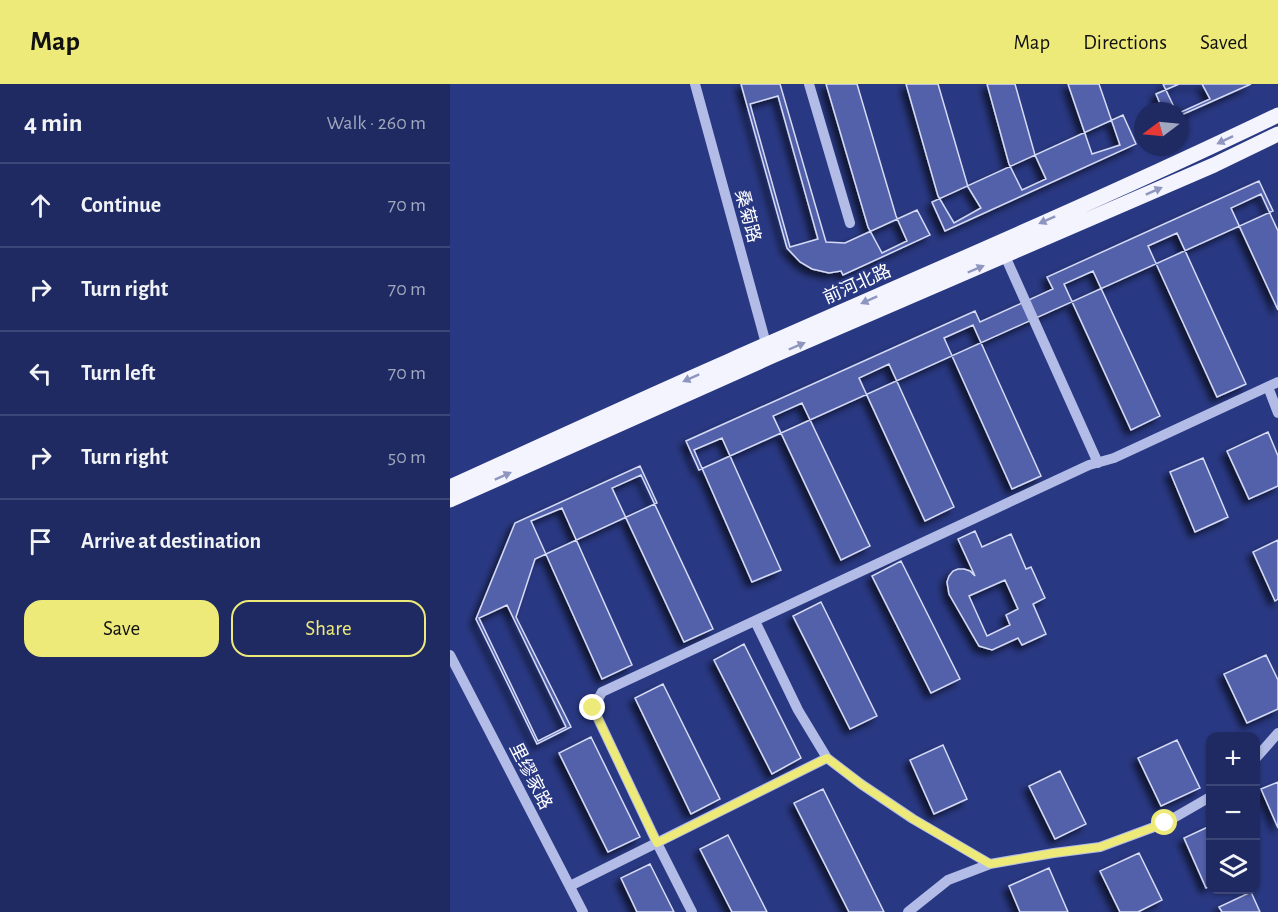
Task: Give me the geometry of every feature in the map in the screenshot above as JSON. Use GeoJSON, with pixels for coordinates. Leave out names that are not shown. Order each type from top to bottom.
{"type":"FeatureCollection","features":[{"type":"Feature","properties":{"kind":"main road","name":"前河北路"},"geometry":{"type":"LineString","coordinates":[[450,500],[1278,115]]}},
{"type":"Feature","properties":{"kind":"main road","name":"前河北路"},"geometry":{"type":"LineString","coordinates":[[450,486],[768,351],[1005,256],[1214,165],[1278,134]]}},
{"type":"Feature","properties":{"kind":"street","name":"桑菊路"},"geometry":{"type":"LineString","coordinates":[[695,84],[768,351]]}},
{"type":"Feature","properties":{"kind":"street"},"geometry":{"type":"LineString","coordinates":[[809,84],[850,223]]}},
{"type":"Feature","properties":{"kind":"street"},"geometry":{"type":"LineString","coordinates":[[1005,256],[1098,463]]}},
{"type":"Feature","properties":{"kind":"street"},"geometry":{"type":"LineString","coordinates":[[692,912],[593,708],[602,692],[1068,475],[1114,458],[1273,385],[1278,414]]}},
{"type":"Feature","properties":{"kind":"street"},"geometry":{"type":"LineString","coordinates":[[755,621],[798,710],[827,758],[913,819],[990,864]]}},
{"type":"Feature","properties":{"kind":"street","name":"里缪家路"},"geometry":{"type":"LineString","coordinates":[[450,655],[583,912]]}},
{"type":"Feature","properties":{"kind":"street"},"geometry":{"type":"LineString","coordinates":[[1260,753],[1278,733]]}},
{"type":"Feature","properties":{"kind":"street"},"geometry":{"type":"LineString","coordinates":[[570,886],[827,758]]}},
{"type":"Feature","properties":{"kind":"street"},"geometry":{"type":"LineString","coordinates":[[908,912],[948,880],[990,864],[1100,847],[1165,823],[1206,799]]}},
{"type":"Feature","properties":{"kind":"building"},"geometry":{"type":"Polygon","coordinates":[[[741,84],[780,84],[826,242],[845,243],[917,210],[930,235],[843,275],[841,271],[829,273],[812,269],[800,262],[787,248],[741,84]]]}},
{"type":"Feature","properties":{"kind":"building"},"geometry":{"type":"Polygon","coordinates":[[[826,84],[857,84],[896,216],[907,241],[882,253],[868,227],[826,84]]]}},
{"type":"Feature","properties":{"kind":"building"},"geometry":{"type":"Polygon","coordinates":[[[906,84],[938,84],[968,187],[981,208],[954,223],[938,196],[906,84]]]}},
{"type":"Feature","properties":{"kind":"building"},"geometry":{"type":"Polygon","coordinates":[[[987,84],[1015,84],[1035,155],[1046,179],[1022,190],[1009,164],[987,84]]]}},
{"type":"Feature","properties":{"kind":"building"},"geometry":{"type":"Polygon","coordinates":[[[1068,84],[1099,84],[1120,145],[1092,154],[1068,84]]]}},
{"type":"Feature","properties":{"kind":"building"},"geometry":{"type":"Polygon","coordinates":[[[1163,84],[1202,84],[1210,99],[1188,109],[1188,102],[1172,102],[1163,84]]]}},
{"type":"Feature","properties":{"kind":"building"},"geometry":{"type":"Polygon","coordinates":[[[1179,84],[1251,84],[1188,112],[1188,102],[1159,102],[1156,94],[1179,84]]]}},
{"type":"Feature","properties":{"kind":"building"},"geometry":{"type":"Polygon","coordinates":[[[778,96],[818,239],[790,247],[750,104],[778,96]]]}},
{"type":"Feature","properties":{"kind":"building"},"geometry":{"type":"Polygon","coordinates":[[[1123,115],[1134,140],[1134,145],[945,231],[932,202],[1123,115]]]}},
{"type":"Feature","properties":{"kind":"building"},"geometry":{"type":"Polygon","coordinates":[[[1259,181],[1273,211],[699,470],[686,441],[975,311],[980,322],[1053,289],[1047,277],[1259,181]]]}},
{"type":"Feature","properties":{"kind":"building"},"geometry":{"type":"Polygon","coordinates":[[[1261,194],[1278,231],[1278,310],[1231,208],[1261,194]]]}},
{"type":"Feature","properties":{"kind":"building"},"geometry":{"type":"Polygon","coordinates":[[[1177,233],[1246,384],[1217,397],[1148,246],[1177,233]]]}},
{"type":"Feature","properties":{"kind":"building"},"geometry":{"type":"Polygon","coordinates":[[[1093,271],[1160,416],[1131,430],[1064,284],[1093,271]]]}},
{"type":"Feature","properties":{"kind":"building"},"geometry":{"type":"Polygon","coordinates":[[[973,325],[1041,476],[1012,489],[944,338],[973,325]]]}},
{"type":"Feature","properties":{"kind":"building"},"geometry":{"type":"Polygon","coordinates":[[[889,364],[954,507],[925,521],[859,378],[889,364]]]}},
{"type":"Feature","properties":{"kind":"building"},"geometry":{"type":"Polygon","coordinates":[[[802,403],[870,546],[841,560],[773,416],[802,403]]]}},
{"type":"Feature","properties":{"kind":"building"},"geometry":{"type":"Polygon","coordinates":[[[1268,432],[1278,456],[1278,486],[1249,499],[1227,451],[1268,432]]]}},
{"type":"Feature","properties":{"kind":"building"},"geometry":{"type":"Polygon","coordinates":[[[722,438],[781,570],[752,582],[694,450],[722,438]]]}},
{"type":"Feature","properties":{"kind":"building"},"geometry":{"type":"Polygon","coordinates":[[[1203,458],[1228,517],[1195,532],[1170,472],[1203,458]]]}},
{"type":"Feature","properties":{"kind":"building"},"geometry":{"type":"Polygon","coordinates":[[[640,466],[657,503],[535,559],[516,617],[571,727],[537,744],[476,619],[515,523],[640,466]]]}},
{"type":"Feature","properties":{"kind":"building"},"geometry":{"type":"Polygon","coordinates":[[[641,475],[713,629],[684,642],[612,488],[641,475]]]}},
{"type":"Feature","properties":{"kind":"building"},"geometry":{"type":"Polygon","coordinates":[[[562,508],[632,665],[602,679],[531,521],[562,508]]]}},
{"type":"Feature","properties":{"kind":"building"},"geometry":{"type":"Polygon","coordinates":[[[975,531],[982,547],[1011,534],[1026,569],[1031,567],[1045,598],[1033,604],[1046,634],[1022,645],[1018,638],[992,650],[979,646],[949,594],[947,582],[953,571],[964,569],[975,576],[958,539],[975,531]],[[1005,580],[969,596],[987,636],[1010,625],[1006,615],[1018,609],[1005,580]]]}},
{"type":"Feature","properties":{"kind":"building"},"geometry":{"type":"Polygon","coordinates":[[[1278,540],[1278,599],[1275,601],[1253,552],[1278,540]]]}},
{"type":"Feature","properties":{"kind":"building"},"geometry":{"type":"Polygon","coordinates":[[[901,561],[960,679],[931,693],[872,576],[901,561]]]}},
{"type":"Feature","properties":{"kind":"building"},"geometry":{"type":"Polygon","coordinates":[[[821,602],[877,716],[850,729],[793,616],[821,602]]]}},
{"type":"Feature","properties":{"kind":"building"},"geometry":{"type":"Polygon","coordinates":[[[507,605],[566,727],[538,741],[479,618],[507,605]]]}},
{"type":"Feature","properties":{"kind":"building"},"geometry":{"type":"Polygon","coordinates":[[[744,644],[801,758],[772,774],[714,660],[744,644]]]}},
{"type":"Feature","properties":{"kind":"building"},"geometry":{"type":"Polygon","coordinates":[[[1266,655],[1278,680],[1278,709],[1247,723],[1224,674],[1266,655]]]}},
{"type":"Feature","properties":{"kind":"building"},"geometry":{"type":"Polygon","coordinates":[[[663,684],[720,799],[691,814],[635,698],[663,684]]]}},
{"type":"Feature","properties":{"kind":"building"},"geometry":{"type":"Polygon","coordinates":[[[591,737],[640,837],[608,852],[559,753],[591,737]]]}},
{"type":"Feature","properties":{"kind":"building"},"geometry":{"type":"Polygon","coordinates":[[[1177,740],[1200,788],[1161,806],[1138,758],[1177,740]]]}},
{"type":"Feature","properties":{"kind":"building"},"geometry":{"type":"Polygon","coordinates":[[[943,745],[967,799],[934,814],[910,760],[943,745]]]}},
{"type":"Feature","properties":{"kind":"building"},"geometry":{"type":"Polygon","coordinates":[[[1060,771],[1086,824],[1055,839],[1029,786],[1060,771]]]}},
{"type":"Feature","properties":{"kind":"building"},"geometry":{"type":"Polygon","coordinates":[[[1278,782],[1278,828],[1261,789],[1278,782]]]}},
{"type":"Feature","properties":{"kind":"building"},"geometry":{"type":"Polygon","coordinates":[[[823,789],[884,912],[849,912],[794,803],[823,789]]]}},
{"type":"Feature","properties":{"kind":"building"},"geometry":{"type":"Polygon","coordinates":[[[1206,828],[1206,888],[1184,838],[1206,828]]]}},
{"type":"Feature","properties":{"kind":"building"},"geometry":{"type":"Polygon","coordinates":[[[728,835],[767,912],[732,912],[700,849],[728,835]]]}},
{"type":"Feature","properties":{"kind":"building"},"geometry":{"type":"Polygon","coordinates":[[[1139,853],[1162,900],[1138,912],[1120,912],[1100,871],[1139,853]]]}},
{"type":"Feature","properties":{"kind":"building"},"geometry":{"type":"Polygon","coordinates":[[[650,864],[674,912],[637,912],[621,878],[650,864]]]}},
{"type":"Feature","properties":{"kind":"building"},"geometry":{"type":"Polygon","coordinates":[[[1049,868],[1068,912],[1020,912],[1009,886],[1049,868]]]}},
{"type":"Feature","properties":{"kind":"building"},"geometry":{"type":"Polygon","coordinates":[[[1247,894],[1252,894],[1260,912],[1222,912],[1219,907],[1247,894]]]}},
{"type":"Feature","properties":{"kind":"route"},"geometry":{"type":"LineString","coordinates":[[593,708],[657,843],[827,758],[913,819],[990,864],[1100,847],[1165,823]]}}]}
